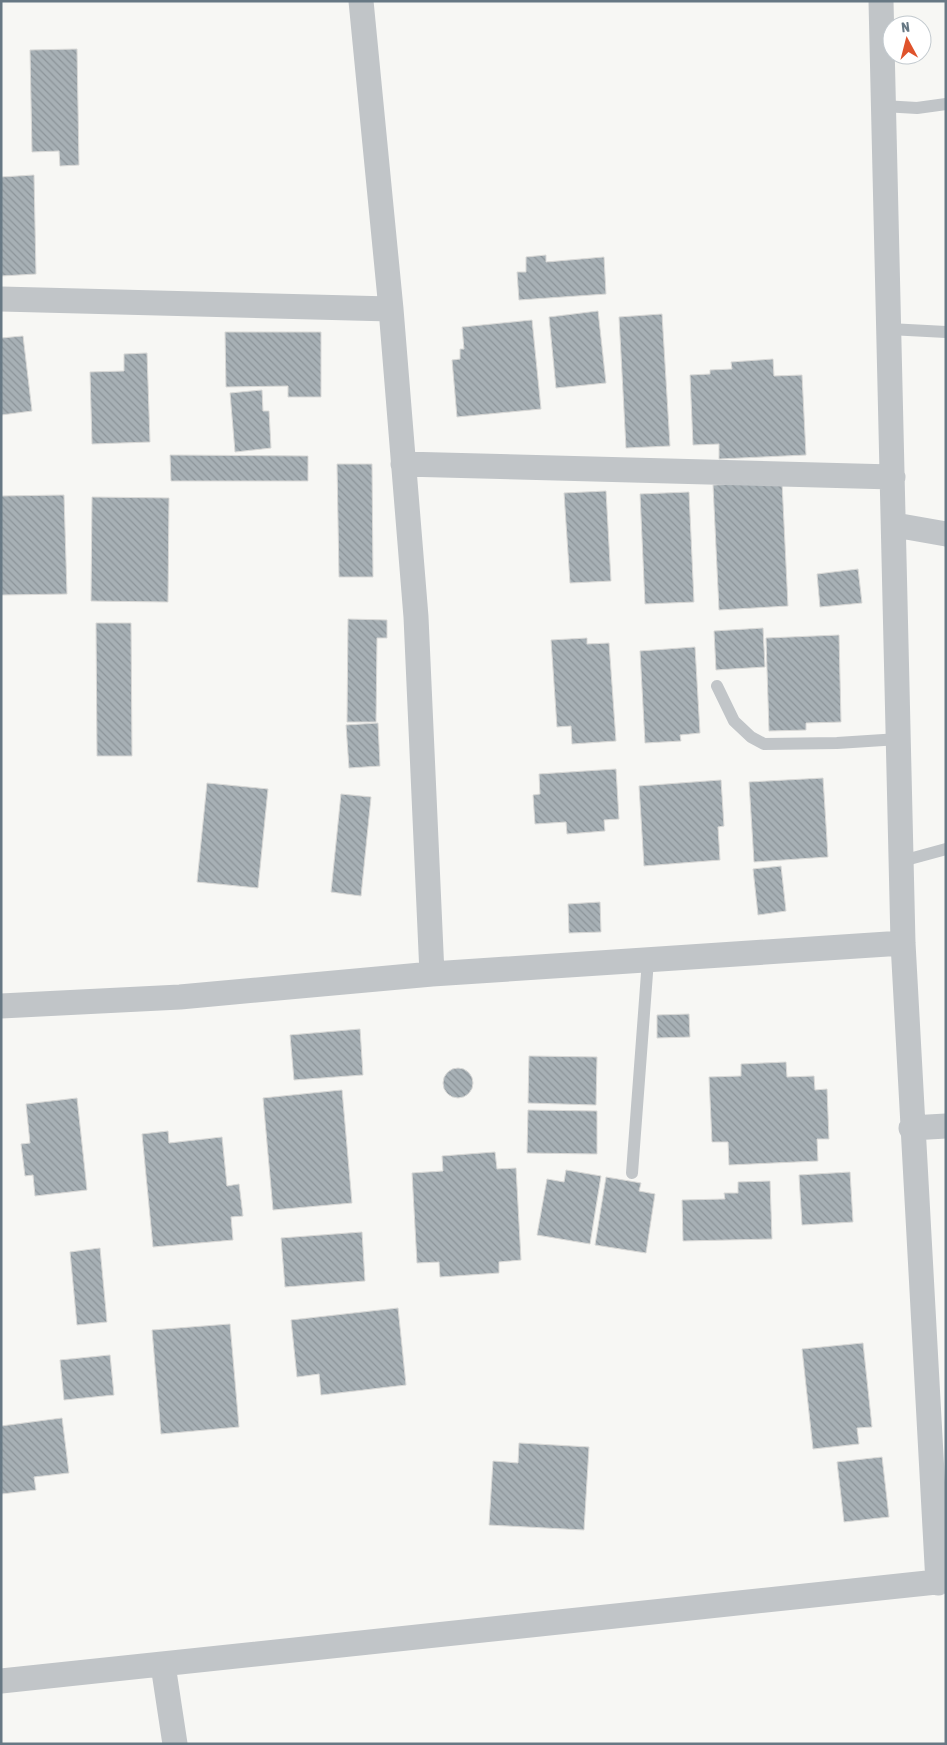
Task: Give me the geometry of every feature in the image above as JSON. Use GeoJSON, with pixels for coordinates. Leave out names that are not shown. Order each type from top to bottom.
{"type":"FeatureCollection","features":[{"type":"Feature","properties":{"kind":"street"},"geometry":{"type":"LineString","coordinates":[[361,1],[391,309],[416,617],[432,974]]}},
{"type":"Feature","properties":{"kind":"street"},"geometry":{"type":"LineString","coordinates":[[1,1681],[942,1582],[911,1128],[903,943],[895,525],[880,1]]}},
{"type":"Feature","properties":{"kind":"street"},"geometry":{"type":"LineString","coordinates":[[1,299],[391,309]]}},
{"type":"Feature","properties":{"kind":"street"},"geometry":{"type":"LineString","coordinates":[[403,464],[893,477]]}},
{"type":"Feature","properties":{"kind":"street"},"geometry":{"type":"LineString","coordinates":[[895,525],[946,534]]}},
{"type":"Feature","properties":{"kind":"street"},"geometry":{"type":"LineString","coordinates":[[1,1006],[180,997],[432,974],[903,943]]}},
{"type":"Feature","properties":{"kind":"street"},"geometry":{"type":"LineString","coordinates":[[911,1128],[946,1126]]}},
{"type":"Feature","properties":{"kind":"street"},"geometry":{"type":"LineString","coordinates":[[164,1664],[175,1744]]}},
{"type":"Feature","properties":{"kind":"lane"},"geometry":{"type":"LineString","coordinates":[[883,106],[917,108],[946,104]]}},
{"type":"Feature","properties":{"kind":"lane"},"geometry":{"type":"LineString","coordinates":[[889,329],[946,332]]}},
{"type":"Feature","properties":{"kind":"lane"},"geometry":{"type":"LineString","coordinates":[[717,686],[734,721],[751,737],[764,744],[837,743],[899,739]]}},
{"type":"Feature","properties":{"kind":"lane"},"geometry":{"type":"LineString","coordinates":[[902,861],[946,849]]}},
{"type":"Feature","properties":{"kind":"lane"},"geometry":{"type":"LineString","coordinates":[[632,1173],[648,960]]}},
{"type":"Feature","properties":{"kind":"building"},"geometry":{"type":"Polygon","coordinates":[[[77,49],[79,165],[60,166],[59,151],[32,152],[30,50],[77,49]]]}},
{"type":"Feature","properties":{"kind":"building"},"geometry":{"type":"Polygon","coordinates":[[[34,175],[36,274],[1,276],[1,177],[34,175]]]}},
{"type":"Feature","properties":{"kind":"building"},"geometry":{"type":"Polygon","coordinates":[[[546,255],[546,262],[604,257],[606,294],[519,300],[517,272],[526,272],[526,257],[546,255]]]}},
{"type":"Feature","properties":{"kind":"building"},"geometry":{"type":"Polygon","coordinates":[[[598,311],[606,383],[556,388],[549,317],[598,311]]]}},
{"type":"Feature","properties":{"kind":"building"},"geometry":{"type":"Polygon","coordinates":[[[662,314],[670,446],[626,448],[619,317],[662,314]]]}},
{"type":"Feature","properties":{"kind":"building"},"geometry":{"type":"Polygon","coordinates":[[[532,320],[541,409],[457,417],[452,360],[460,359],[460,349],[464,349],[462,327],[532,320]]]}},
{"type":"Feature","properties":{"kind":"building"},"geometry":{"type":"Polygon","coordinates":[[[225,332],[321,332],[321,397],[288,397],[288,386],[226,387],[225,332]]]}},
{"type":"Feature","properties":{"kind":"building"},"geometry":{"type":"Polygon","coordinates":[[[23,336],[32,411],[1,415],[1,338],[23,336]]]}},
{"type":"Feature","properties":{"kind":"building"},"geometry":{"type":"Polygon","coordinates":[[[147,353],[150,442],[92,444],[90,372],[124,371],[124,354],[147,353]]]}},
{"type":"Feature","properties":{"kind":"building"},"geometry":{"type":"Polygon","coordinates":[[[773,359],[774,376],[802,375],[806,455],[719,459],[719,444],[693,445],[690,375],[710,374],[710,370],[732,369],[731,362],[773,359]]]}},
{"type":"Feature","properties":{"kind":"building"},"geometry":{"type":"Polygon","coordinates":[[[262,390],[263,411],[269,411],[271,448],[235,452],[230,393],[262,390]]]}},
{"type":"Feature","properties":{"kind":"building"},"geometry":{"type":"Polygon","coordinates":[[[170,455],[308,456],[308,481],[171,481],[170,455]]]}},
{"type":"Feature","properties":{"kind":"building"},"geometry":{"type":"Polygon","coordinates":[[[337,464],[372,464],[373,577],[339,577],[337,464]]]}},
{"type":"Feature","properties":{"kind":"building"},"geometry":{"type":"Polygon","coordinates":[[[782,482],[788,606],[719,610],[713,485],[782,482]]]}},
{"type":"Feature","properties":{"kind":"building"},"geometry":{"type":"Polygon","coordinates":[[[606,491],[611,581],[570,583],[564,493],[606,491]]]}},
{"type":"Feature","properties":{"kind":"building"},"geometry":{"type":"Polygon","coordinates":[[[689,492],[694,602],[645,604],[640,494],[689,492]]]}},
{"type":"Feature","properties":{"kind":"building"},"geometry":{"type":"Polygon","coordinates":[[[64,495],[67,594],[1,595],[1,496],[64,495]]]}},
{"type":"Feature","properties":{"kind":"building"},"geometry":{"type":"Polygon","coordinates":[[[92,497],[169,498],[168,602],[91,601],[92,497]]]}},
{"type":"Feature","properties":{"kind":"building"},"geometry":{"type":"Polygon","coordinates":[[[858,569],[862,603],[820,607],[817,574],[858,569]]]}},
{"type":"Feature","properties":{"kind":"building"},"geometry":{"type":"Polygon","coordinates":[[[348,619],[387,620],[387,638],[377,638],[376,722],[347,722],[348,619]]]}},
{"type":"Feature","properties":{"kind":"building"},"geometry":{"type":"Polygon","coordinates":[[[96,623],[131,623],[132,756],[97,756],[96,623]]]}},
{"type":"Feature","properties":{"kind":"building"},"geometry":{"type":"Polygon","coordinates":[[[763,628],[765,667],[716,670],[714,631],[763,628]]]}},
{"type":"Feature","properties":{"kind":"building"},"geometry":{"type":"Polygon","coordinates":[[[839,635],[841,722],[806,723],[806,730],[769,731],[766,638],[839,635]]]}},
{"type":"Feature","properties":{"kind":"building"},"geometry":{"type":"Polygon","coordinates":[[[587,638],[587,644],[609,643],[616,741],[572,744],[571,726],[557,727],[551,640],[587,638]]]}},
{"type":"Feature","properties":{"kind":"building"},"geometry":{"type":"Polygon","coordinates":[[[695,647],[700,733],[680,735],[681,741],[645,743],[640,651],[695,647]]]}},
{"type":"Feature","properties":{"kind":"building"},"geometry":{"type":"Polygon","coordinates":[[[378,723],[380,766],[349,768],[346,725],[378,723]]]}},
{"type":"Feature","properties":{"kind":"building"},"geometry":{"type":"Polygon","coordinates":[[[616,769],[619,819],[604,820],[605,831],[567,834],[566,822],[535,824],[533,795],[540,794],[539,774],[616,769]]]}},
{"type":"Feature","properties":{"kind":"building"},"geometry":{"type":"Polygon","coordinates":[[[823,778],[828,857],[754,862],[749,782],[823,778]]]}},
{"type":"Feature","properties":{"kind":"building"},"geometry":{"type":"Polygon","coordinates":[[[721,780],[724,826],[718,827],[720,860],[644,866],[639,786],[721,780]]]}},
{"type":"Feature","properties":{"kind":"building"},"geometry":{"type":"Polygon","coordinates":[[[207,783],[268,789],[258,888],[197,882],[207,783]]]}},
{"type":"Feature","properties":{"kind":"building"},"geometry":{"type":"Polygon","coordinates":[[[341,794],[371,797],[361,896],[331,892],[341,794]]]}},
{"type":"Feature","properties":{"kind":"building"},"geometry":{"type":"Polygon","coordinates":[[[781,866],[786,911],[758,915],[753,869],[781,866]]]}},
{"type":"Feature","properties":{"kind":"building"},"geometry":{"type":"Polygon","coordinates":[[[600,902],[601,932],[569,933],[568,904],[600,902]]]}},
{"type":"Feature","properties":{"kind":"building"},"geometry":{"type":"Polygon","coordinates":[[[689,1014],[690,1037],[657,1038],[657,1015],[689,1014]]]}},
{"type":"Feature","properties":{"kind":"building"},"geometry":{"type":"Polygon","coordinates":[[[360,1029],[363,1075],[294,1080],[290,1035],[360,1029]]]}},
{"type":"Feature","properties":{"kind":"building"},"geometry":{"type":"Polygon","coordinates":[[[529,1056],[597,1057],[596,1105],[528,1103],[529,1056]]]}},
{"type":"Feature","properties":{"kind":"building"},"geometry":{"type":"Polygon","coordinates":[[[786,1062],[787,1077],[814,1076],[815,1090],[827,1089],[829,1139],[817,1139],[818,1161],[729,1165],[728,1142],[712,1142],[709,1077],[741,1076],[741,1064],[786,1062]]]}},
{"type":"Feature","properties":{"kind":"building"},"geometry":{"type":"Polygon","coordinates":[[[458,1068],[469,1072],[473,1083],[469,1094],[458,1098],[447,1094],[443,1083],[447,1072],[458,1068]]]}},
{"type":"Feature","properties":{"kind":"building"},"geometry":{"type":"Polygon","coordinates":[[[342,1090],[352,1203],[273,1210],[263,1098],[342,1090]]]}},
{"type":"Feature","properties":{"kind":"building"},"geometry":{"type":"Polygon","coordinates":[[[77,1098],[87,1190],[35,1196],[33,1175],[25,1176],[21,1144],[30,1143],[26,1104],[77,1098]]]}},
{"type":"Feature","properties":{"kind":"building"},"geometry":{"type":"Polygon","coordinates":[[[528,1110],[597,1111],[597,1154],[527,1153],[528,1110]]]}},
{"type":"Feature","properties":{"kind":"building"},"geometry":{"type":"Polygon","coordinates":[[[168,1131],[169,1143],[222,1137],[227,1186],[239,1184],[243,1216],[231,1217],[233,1240],[153,1247],[142,1134],[168,1131]]]}},
{"type":"Feature","properties":{"kind":"building"},"geometry":{"type":"Polygon","coordinates":[[[495,1152],[497,1169],[516,1168],[521,1260],[499,1262],[499,1273],[440,1277],[439,1262],[417,1263],[412,1173],[443,1171],[442,1156],[495,1152]]]}},
{"type":"Feature","properties":{"kind":"building"},"geometry":{"type":"Polygon","coordinates":[[[566,1170],[601,1176],[590,1244],[537,1235],[547,1179],[564,1182],[566,1170]]]}},
{"type":"Feature","properties":{"kind":"building"},"geometry":{"type":"Polygon","coordinates":[[[850,1172],[853,1222],[802,1225],[799,1175],[850,1172]]]}},
{"type":"Feature","properties":{"kind":"building"},"geometry":{"type":"Polygon","coordinates":[[[606,1177],[641,1183],[639,1191],[655,1194],[646,1253],[595,1245],[606,1177]]]}},
{"type":"Feature","properties":{"kind":"building"},"geometry":{"type":"Polygon","coordinates":[[[770,1181],[772,1239],[683,1241],[682,1200],[725,1199],[724,1193],[738,1193],[738,1182],[770,1181]]]}},
{"type":"Feature","properties":{"kind":"building"},"geometry":{"type":"Polygon","coordinates":[[[362,1232],[365,1281],[285,1287],[281,1238],[362,1232]]]}},
{"type":"Feature","properties":{"kind":"building"},"geometry":{"type":"Polygon","coordinates":[[[100,1248],[107,1322],[77,1325],[70,1252],[100,1248]]]}},
{"type":"Feature","properties":{"kind":"building"},"geometry":{"type":"Polygon","coordinates":[[[398,1308],[406,1385],[321,1395],[319,1374],[297,1377],[291,1320],[398,1308]]]}},
{"type":"Feature","properties":{"kind":"building"},"geometry":{"type":"Polygon","coordinates":[[[230,1324],[239,1427],[161,1434],[152,1330],[230,1324]]]}},
{"type":"Feature","properties":{"kind":"building"},"geometry":{"type":"Polygon","coordinates":[[[863,1343],[872,1427],[857,1428],[859,1444],[813,1449],[802,1349],[863,1343]]]}},
{"type":"Feature","properties":{"kind":"building"},"geometry":{"type":"Polygon","coordinates":[[[110,1355],[114,1395],[64,1400],[60,1360],[110,1355]]]}},
{"type":"Feature","properties":{"kind":"building"},"geometry":{"type":"Polygon","coordinates":[[[62,1418],[69,1473],[34,1477],[36,1490],[1,1494],[1,1426],[62,1418]]]}},
{"type":"Feature","properties":{"kind":"building"},"geometry":{"type":"Polygon","coordinates":[[[519,1443],[589,1447],[584,1530],[489,1525],[493,1461],[518,1463],[519,1443]]]}},
{"type":"Feature","properties":{"kind":"building"},"geometry":{"type":"Polygon","coordinates":[[[882,1457],[889,1517],[844,1522],[837,1462],[882,1457]]]}}]}
